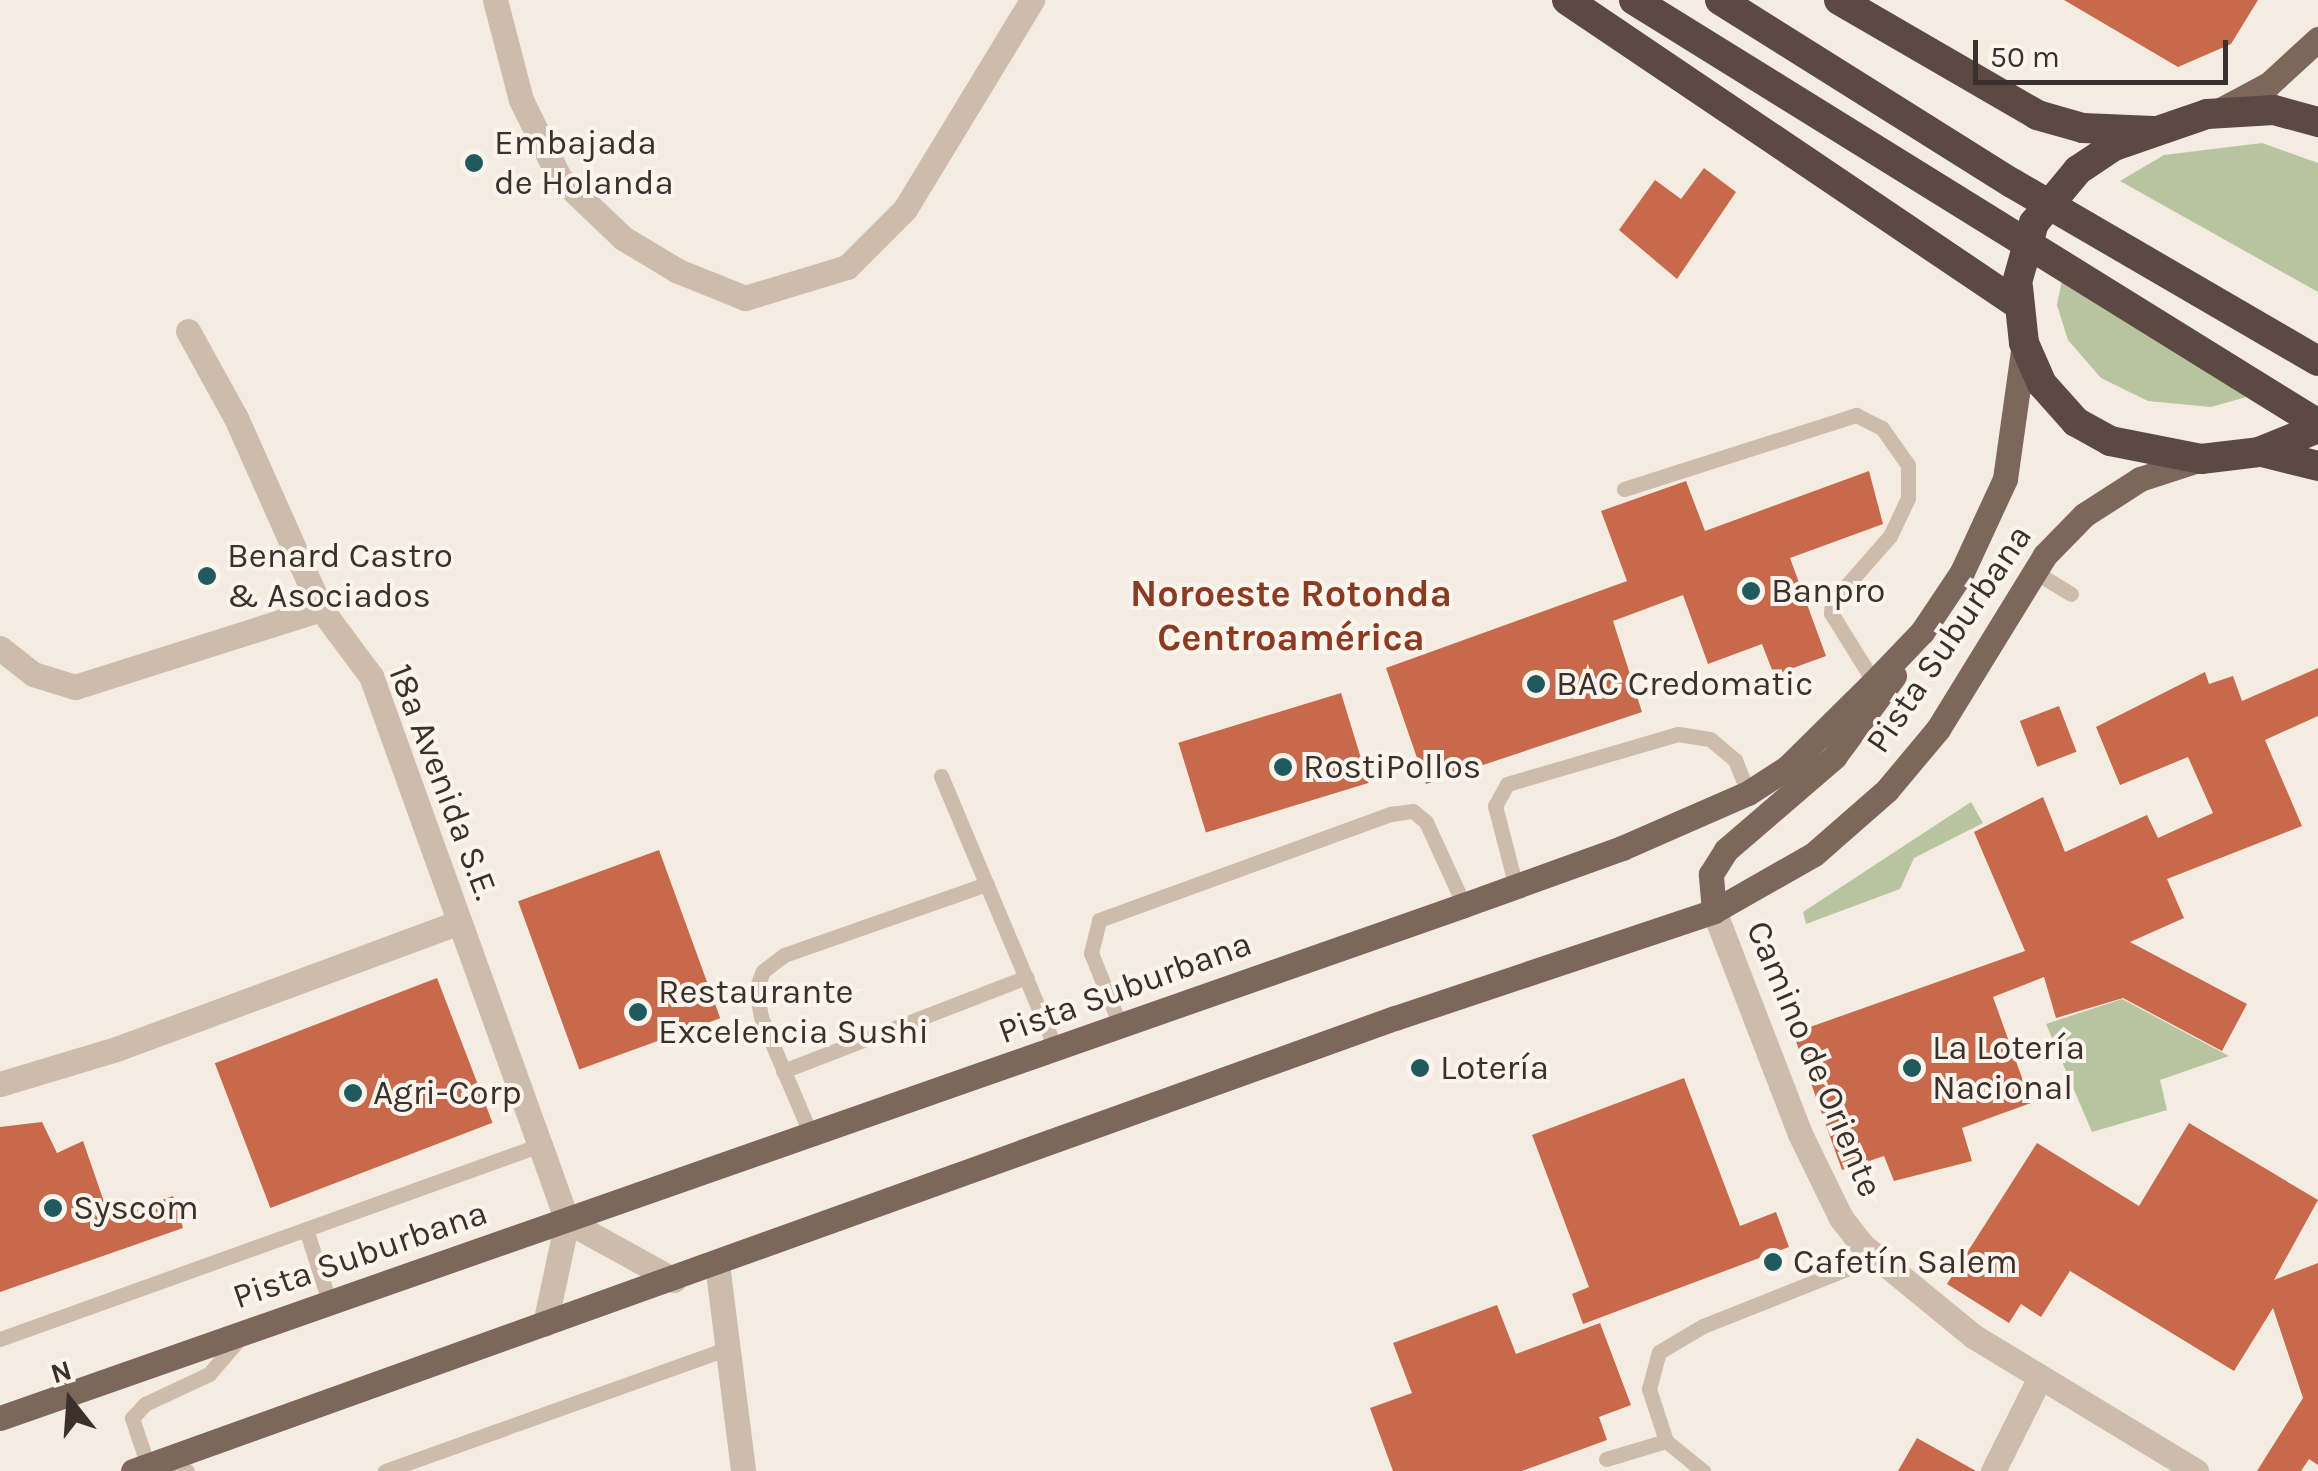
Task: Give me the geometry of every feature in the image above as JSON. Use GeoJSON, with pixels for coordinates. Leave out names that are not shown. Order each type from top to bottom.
{"type":"FeatureCollection","features":[{"type":"Feature","properties":{"kind":"highway"},"geometry":{"type":"LineString","coordinates":[[1567,0],[2017,291]]}},
{"type":"Feature","properties":{"kind":"highway"},"geometry":{"type":"LineString","coordinates":[[1634,0],[2312,429]]}},
{"type":"Feature","properties":{"kind":"highway"},"geometry":{"type":"LineString","coordinates":[[1720,0],[2012,183],[2318,361]]}},
{"type":"Feature","properties":{"kind":"highway"},"geometry":{"type":"LineString","coordinates":[[1839,0],[2037,115],[2083,128],[2153,131]]}},
{"type":"Feature","properties":{"kind":"highway"},"geometry":{"type":"LineString","coordinates":[[2312,429],[2259,452],[2202,459],[2134,448],[2076,422],[2042,384],[2024,343],[2017,291],[2034,222],[2078,170],[2153,131],[2191,119],[2254,109],[2318,122]]}},
{"type":"Feature","properties":{"kind":"highway"},"geometry":{"type":"LineString","coordinates":[[2259,452],[2318,466]]}},
{"type":"Feature","properties":{"kind":"main road"},"geometry":{"type":"LineString","coordinates":[[2191,119],[2258,92],[2318,39]]}},
{"type":"Feature","properties":{"kind":"main road","name":"Pista Suburbana"},"geometry":{"type":"LineString","coordinates":[[0,1418],[1464,906],[1748,792],[1788,768],[1922,632],[1998,501],[2012,449],[2024,343]]}},
{"type":"Feature","properties":{"kind":"main road","name":"Pista Suburbana"},"geometry":{"type":"LineString","coordinates":[[144,1469],[1395,1018],[1714,911],[1814,854],[1888,790],[1938,729],[2035,572],[2084,515],[2140,479],[2202,459]]}},
{"type":"Feature","properties":{"kind":"main road"},"geometry":{"type":"LineString","coordinates":[[1714,911],[1711,874],[1726,850],[1834,757],[1922,632]]}},
{"type":"Feature","properties":{"kind":"street"},"geometry":{"type":"LineString","coordinates":[[495,0],[521,100],[560,178],[622,238],[678,271],[745,298],[847,267],[906,209],[1032,0]]}},
{"type":"Feature","properties":{"kind":"street","name":"18a Avenida S.E."},"geometry":{"type":"LineString","coordinates":[[188,332],[236,418],[322,609],[371,676],[566,1222]]}},
{"type":"Feature","properties":{"kind":"street"},"geometry":{"type":"LineString","coordinates":[[0,648],[32,674],[75,687],[322,609]]}},
{"type":"Feature","properties":{"kind":"street","name":"Camino de Oriente"},"geometry":{"type":"LineString","coordinates":[[1714,911],[1820,1179],[1874,1258],[2039,1379],[2196,1471]]}},
{"type":"Feature","properties":{"kind":"street"},"geometry":{"type":"LineString","coordinates":[[0,1084],[118,1048],[460,922]]}},
{"type":"Feature","properties":{"kind":"street"},"geometry":{"type":"LineString","coordinates":[[545,1324],[566,1222],[674,1280]]}},
{"type":"Feature","properties":{"kind":"street"},"geometry":{"type":"LineString","coordinates":[[717,1264],[743,1471]]}},
{"type":"Feature","properties":{"kind":"street"},"geometry":{"type":"LineString","coordinates":[[1992,1471],[2039,1379]]}},
{"type":"Feature","properties":{"kind":"lane"},"geometry":{"type":"LineString","coordinates":[[1624,489],[1856,416],[1882,428],[1908,465],[1908,498],[1890,536],[1832,602],[1831,613],[1874,682]]}},
{"type":"Feature","properties":{"kind":"lane"},"geometry":{"type":"LineString","coordinates":[[2035,572],[2071,594]]}},
{"type":"Feature","properties":{"kind":"lane"},"geometry":{"type":"LineString","coordinates":[[1516,886],[1495,806],[1508,784],[1678,734],[1710,739],[1735,760],[1748,792]]}},
{"type":"Feature","properties":{"kind":"lane"},"geometry":{"type":"LineString","coordinates":[[941,776],[1056,1050]]}},
{"type":"Feature","properties":{"kind":"lane"},"geometry":{"type":"LineString","coordinates":[[1120,1024],[1091,953],[1099,920],[1391,814],[1413,811],[1426,822],[1464,906]]}},
{"type":"Feature","properties":{"kind":"lane"},"geometry":{"type":"LineString","coordinates":[[811,1136],[761,1018],[756,989],[763,971],[784,955],[987,884]]}},
{"type":"Feature","properties":{"kind":"lane"},"geometry":{"type":"LineString","coordinates":[[784,1071],[1026,977]]}},
{"type":"Feature","properties":{"kind":"lane"},"geometry":{"type":"LineString","coordinates":[[0,1339],[540,1145]]}},
{"type":"Feature","properties":{"kind":"lane"},"geometry":{"type":"LineString","coordinates":[[306,1230],[329,1301]]}},
{"type":"Feature","properties":{"kind":"lane"},"geometry":{"type":"LineString","coordinates":[[1703,1471],[1666,1441],[1649,1389],[1659,1352],[1704,1326],[1874,1258]]}},
{"type":"Feature","properties":{"kind":"lane"},"geometry":{"type":"LineString","coordinates":[[187,1471],[144,1469],[132,1418],[145,1404],[208,1374],[247,1330]]}},
{"type":"Feature","properties":{"kind":"lane"},"geometry":{"type":"LineString","coordinates":[[385,1471],[728,1348]]}},
{"type":"Feature","properties":{"kind":"lane"},"geometry":{"type":"LineString","coordinates":[[1606,1458],[1666,1441]]}},
{"type":"Feature","properties":{"kind":"green space"},"geometry":{"type":"Polygon","coordinates":[[[2262,143],[2318,163],[2318,292],[2120,181],[2164,155],[2262,143]]]}},
{"type":"Feature","properties":{"kind":"green space"},"geometry":{"type":"Polygon","coordinates":[[[2064,270],[2264,392],[2211,407],[2148,401],[2101,378],[2068,340],[2057,305],[2064,270]]]}},
{"type":"Feature","properties":{"kind":"green space"},"geometry":{"type":"Polygon","coordinates":[[[1971,802],[1983,823],[1914,858],[1900,889],[1806,924],[1803,912],[1971,802]]]}},
{"type":"Feature","properties":{"kind":"green space"},"geometry":{"type":"Polygon","coordinates":[[[2122,999],[2229,1056],[2160,1080],[2167,1110],[2092,1132],[2046,1024],[2122,999]]]}},
{"type":"Feature","properties":{"kind":"building"},"geometry":{"type":"Polygon","coordinates":[[[2064,0],[2258,0],[2231,44],[2178,67],[2064,0]]]}},
{"type":"Feature","properties":{"kind":"building"},"geometry":{"type":"Polygon","coordinates":[[[1704,168],[1736,192],[1677,279],[1619,230],[1655,180],[1681,199],[1704,168]]]}},
{"type":"Feature","properties":{"kind":"building"},"geometry":{"type":"Polygon","coordinates":[[[1869,471],[1883,524],[1790,558],[1826,656],[1774,675],[1762,644],[1708,664],[1683,595],[1613,621],[1642,712],[1426,784],[1386,668],[1627,581],[1601,511],[1686,481],[1705,531],[1869,471]]]}},
{"type":"Feature","properties":{"kind":"building"},"geometry":{"type":"Polygon","coordinates":[[[2318,668],[2318,716],[2265,740],[2302,826],[2167,879],[2184,918],[2130,942],[2247,1004],[2222,1051],[2123,998],[2056,1018],[2044,977],[1993,997],[2031,1103],[1962,1128],[1972,1161],[1894,1181],[1884,1156],[1842,1170],[1793,1033],[2025,951],[1974,832],[2043,797],[2065,852],[2147,815],[2158,838],[2213,813],[2188,757],[2120,785],[2096,727],[2205,672],[2209,684],[2233,676],[2242,701],[2318,668]]]}},
{"type":"Feature","properties":{"kind":"building"},"geometry":{"type":"Polygon","coordinates":[[[1341,693],[1368,783],[1206,833],[1178,743],[1341,693]]]}},
{"type":"Feature","properties":{"kind":"building"},"geometry":{"type":"Polygon","coordinates":[[[2059,706],[2077,752],[2037,767],[2020,721],[2059,706]]]}},
{"type":"Feature","properties":{"kind":"building"},"geometry":{"type":"Polygon","coordinates":[[[659,850],[720,1018],[579,1070],[518,901],[659,850]]]}},
{"type":"Feature","properties":{"kind":"building","name":"Agri-Corp"},"geometry":{"type":"Polygon","coordinates":[[[437,978],[493,1123],[270,1208],[215,1063],[437,978]]]}},
{"type":"Feature","properties":{"kind":"building"},"geometry":{"type":"Polygon","coordinates":[[[1684,1078],[1740,1226],[1776,1212],[1789,1247],[1583,1324],[1572,1294],[1589,1287],[1532,1135],[1684,1078]]]}},
{"type":"Feature","properties":{"kind":"building","name":"Syscom"},"geometry":{"type":"Polygon","coordinates":[[[42,1122],[57,1153],[83,1141],[110,1219],[173,1196],[183,1228],[0,1292],[0,1127],[42,1122]]]}},
{"type":"Feature","properties":{"kind":"building"},"geometry":{"type":"Polygon","coordinates":[[[2189,1123],[2318,1200],[2274,1280],[2318,1263],[2318,1465],[2309,1459],[2301,1471],[2257,1471],[2303,1398],[2273,1308],[2234,1371],[2070,1271],[2041,1317],[2021,1304],[2009,1323],[1947,1284],[2037,1143],[2139,1206],[2189,1123]]]}},
{"type":"Feature","properties":{"kind":"building"},"geometry":{"type":"Polygon","coordinates":[[[1497,1305],[1516,1354],[1600,1323],[1631,1405],[1599,1417],[1607,1440],[1522,1471],[1393,1471],[1370,1408],[1412,1393],[1393,1343],[1497,1305]]]}},
{"type":"Feature","properties":{"kind":"building"},"geometry":{"type":"Polygon","coordinates":[[[1917,1438],[1976,1471],[1898,1471],[1917,1438]]]}},
{"type":"Feature","properties":{"kind":"place","name":"Embajada de Holanda"},"geometry":{"type":"Point","coordinates":[474,163]}},
{"type":"Feature","properties":{"kind":"place","name":"Benard Castro & Asociados"},"geometry":{"type":"Point","coordinates":[207,576]}},
{"type":"Feature","properties":{"kind":"place","name":"Banpro"},"geometry":{"type":"Point","coordinates":[1751,591]}},
{"type":"Feature","properties":{"kind":"place","name":"BAC Credomatic"},"geometry":{"type":"Point","coordinates":[1536,684]}},
{"type":"Feature","properties":{"kind":"place","name":"RostiPollos"},"geometry":{"type":"Point","coordinates":[1283,767]}},
{"type":"Feature","properties":{"kind":"place","name":"Restaurante Excelencia Sushi"},"geometry":{"type":"Point","coordinates":[638,1012]}},
{"type":"Feature","properties":{"kind":"place","name":"Lotería"},"geometry":{"type":"Point","coordinates":[1420,1068]}},
{"type":"Feature","properties":{"kind":"place","name":"La Lotería Nacional"},"geometry":{"type":"Point","coordinates":[1912,1068]}},
{"type":"Feature","properties":{"kind":"place","name":"Agri-Corp"},"geometry":{"type":"Point","coordinates":[353,1093]}},
{"type":"Feature","properties":{"kind":"place","name":"Syscom"},"geometry":{"type":"Point","coordinates":[53,1208]}},
{"type":"Feature","properties":{"kind":"place","name":"Cafetín Salem"},"geometry":{"type":"Point","coordinates":[1773,1262]}},
{"type":"Feature","properties":{"kind":"district","name":"Noroeste Rotonda Centroamérica"},"geometry":{"type":"Point","coordinates":[1291,616]}}]}
